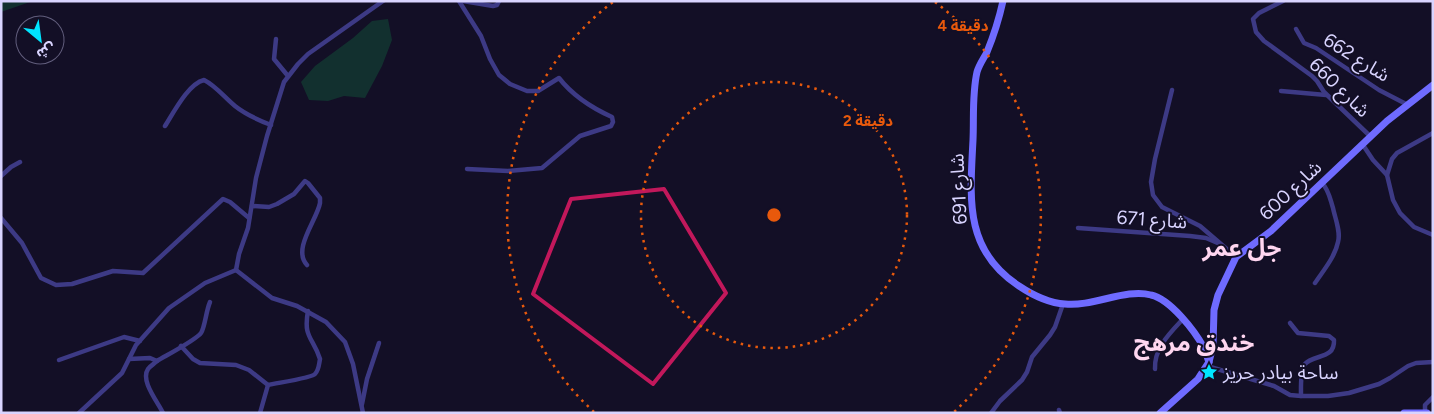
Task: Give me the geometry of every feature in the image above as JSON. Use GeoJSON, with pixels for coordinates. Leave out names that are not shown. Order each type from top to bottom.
{"type":"FeatureCollection","features":[{"type":"Feature","properties":{"kind":"main road","name":"شارع 691"},"geometry":{"type":"LineString","coordinates":[[1004,1],[997,28],[978,71],[975,86],[972,163],[974,221],[978,238],[989,260],[1002,273],[1032,294],[1047,301],[1076,305],[1122,296],[1150,294],[1165,302],[1183,319],[1204,348],[1208,364]]}},
{"type":"Feature","properties":{"kind":"main road","name":"شارع 600"},"geometry":{"type":"LineString","coordinates":[[1160,413],[1198,379],[1208,364],[1213,346],[1214,310],[1218,295],[1236,257],[1271,231],[1371,137],[1433,85]]}},
{"type":"Feature","properties":{"kind":"main road"},"geometry":{"type":"LineString","coordinates":[[1404,413],[1425,412]]}},
{"type":"Feature","properties":{"kind":"street"},"geometry":{"type":"LineString","coordinates":[[236,270],[239,254],[248,228],[256,178],[284,82],[308,54],[383,1]]}},
{"type":"Feature","properties":{"kind":"street"},"geometry":{"type":"LineString","coordinates":[[461,1],[493,6],[498,5],[499,1]]}},
{"type":"Feature","properties":{"kind":"street"},"geometry":{"type":"LineString","coordinates":[[461,1],[481,36],[499,75],[510,84],[528,91],[538,91],[559,78],[566,88],[597,110],[612,117],[613,122],[611,126],[580,136],[542,168],[508,171],[467,169]]}},
{"type":"Feature","properties":{"kind":"street","name":"شارع 660"},"geometry":{"type":"LineString","coordinates":[[1283,1],[1259,13],[1253,19],[1256,32],[1273,49],[1312,76],[1327,95],[1371,137]]}},
{"type":"Feature","properties":{"kind":"street","name":"شارع 662"},"geometry":{"type":"LineString","coordinates":[[1296,29],[1304,43],[1316,48],[1379,90],[1408,105]]}},
{"type":"Feature","properties":{"kind":"street"},"geometry":{"type":"LineString","coordinates":[[276,39],[274,59],[288,76]]}},
{"type":"Feature","properties":{"kind":"street"},"geometry":{"type":"LineString","coordinates":[[165,126],[197,82],[204,80],[210,83],[234,106],[256,119],[271,125]]}},
{"type":"Feature","properties":{"kind":"street"},"geometry":{"type":"LineString","coordinates":[[1172,90],[1155,159],[1151,182],[1152,195],[1162,207],[1200,226],[1236,257]]}},
{"type":"Feature","properties":{"kind":"street"},"geometry":{"type":"LineString","coordinates":[[1281,91],[1327,95]]}},
{"type":"Feature","properties":{"kind":"street"},"geometry":{"type":"LineString","coordinates":[[1387,175],[1392,159],[1397,153],[1433,133]]}},
{"type":"Feature","properties":{"kind":"street"},"geometry":{"type":"LineString","coordinates":[[1363,145],[1387,175],[1393,200],[1400,213],[1414,228],[1433,235]]}},
{"type":"Feature","properties":{"kind":"street"},"geometry":{"type":"LineString","coordinates":[[1,176],[20,162]]}},
{"type":"Feature","properties":{"kind":"street"},"geometry":{"type":"LineString","coordinates":[[252,206],[269,207],[294,194],[305,181],[308,183],[318,194],[320,203],[303,245],[302,255],[307,264]]}},
{"type":"Feature","properties":{"kind":"street"},"geometry":{"type":"LineString","coordinates":[[1315,283],[1325,269],[1339,241],[1330,197],[1322,183]]}},
{"type":"Feature","properties":{"kind":"street"},"geometry":{"type":"LineString","coordinates":[[1,218],[22,243],[41,278],[60,286],[113,271],[143,273],[223,199],[230,202],[249,218]]}},
{"type":"Feature","properties":{"kind":"street","name":"شارع 671"},"geometry":{"type":"LineString","coordinates":[[1078,228],[1190,236],[1206,238],[1222,244]]}},
{"type":"Feature","properties":{"kind":"street"},"geometry":{"type":"LineString","coordinates":[[236,270],[272,298],[297,306],[326,322],[345,342],[353,364],[363,413]]}},
{"type":"Feature","properties":{"kind":"street"},"geometry":{"type":"LineString","coordinates":[[79,413],[119,376],[140,341],[169,308],[205,283],[236,270]]}},
{"type":"Feature","properties":{"kind":"street"},"geometry":{"type":"LineString","coordinates":[[164,413],[148,385],[146,376],[148,370],[157,361],[200,335],[204,327],[210,302]]}},
{"type":"Feature","properties":{"kind":"street"},"geometry":{"type":"LineString","coordinates":[[991,413],[1000,401],[1022,380],[1032,357],[1055,327],[1063,304]]}},
{"type":"Feature","properties":{"kind":"street"},"geometry":{"type":"LineString","coordinates":[[268,385],[287,380],[312,377],[317,372],[320,359],[308,337],[305,325],[308,312]]}},
{"type":"Feature","properties":{"kind":"street"},"geometry":{"type":"LineString","coordinates":[[1155,369],[1155,361],[1162,344],[1183,319]]}},
{"type":"Feature","properties":{"kind":"street"},"geometry":{"type":"LineString","coordinates":[[1290,323],[1298,333],[1329,336],[1334,340],[1330,352],[1306,363],[1303,368],[1301,396]]}},
{"type":"Feature","properties":{"kind":"street"},"geometry":{"type":"LineString","coordinates":[[59,360],[124,337],[140,341]]}},
{"type":"Feature","properties":{"kind":"street"},"geometry":{"type":"LineString","coordinates":[[361,406],[378,343]]}},
{"type":"Feature","properties":{"kind":"street"},"geometry":{"type":"LineString","coordinates":[[181,346],[193,359],[200,363],[236,365],[249,370],[268,385]]}},
{"type":"Feature","properties":{"kind":"street"},"geometry":{"type":"LineString","coordinates":[[129,359],[150,358],[157,361]]}},
{"type":"Feature","properties":{"kind":"street"},"geometry":{"type":"LineString","coordinates":[[1208,364],[1266,383],[1290,395],[1328,396],[1349,393],[1379,384],[1408,366],[1433,362]]}},
{"type":"Feature","properties":{"kind":"street"},"geometry":{"type":"LineString","coordinates":[[260,413],[268,385]]}},
{"type":"Feature","properties":{"kind":"street"},"geometry":{"type":"LineString","coordinates":[[1425,412],[1425,405],[1433,397]]}},
{"type":"Feature","properties":{"kind":"highlighted area"},"geometry":{"type":"Polygon","coordinates":[[[664,189],[726,293],[653,384],[533,294],[571,199],[664,189]]]}},
{"type":"Feature","properties":{"kind":"green space"},"geometry":{"type":"Polygon","coordinates":[[[1,1],[33,1],[1,12],[1,1]]]}},
{"type":"Feature","properties":{"kind":"green space"},"geometry":{"type":"Polygon","coordinates":[[[388,19],[392,40],[382,66],[365,98],[344,96],[328,101],[309,100],[301,82],[315,66],[353,38],[372,21],[388,19]]]}},
{"type":"Feature","properties":{"kind":"place","name":"ساحة بيادر حريز"},"geometry":{"type":"Point","coordinates":[1209,372]}},
{"type":"Feature","properties":{"kind":"district","name":"جل عمر"},"geometry":{"type":"Point","coordinates":[1242,248]}},
{"type":"Feature","properties":{"kind":"district","name":"خندق مرهج"},"geometry":{"type":"Point","coordinates":[1194,343]}}]}
